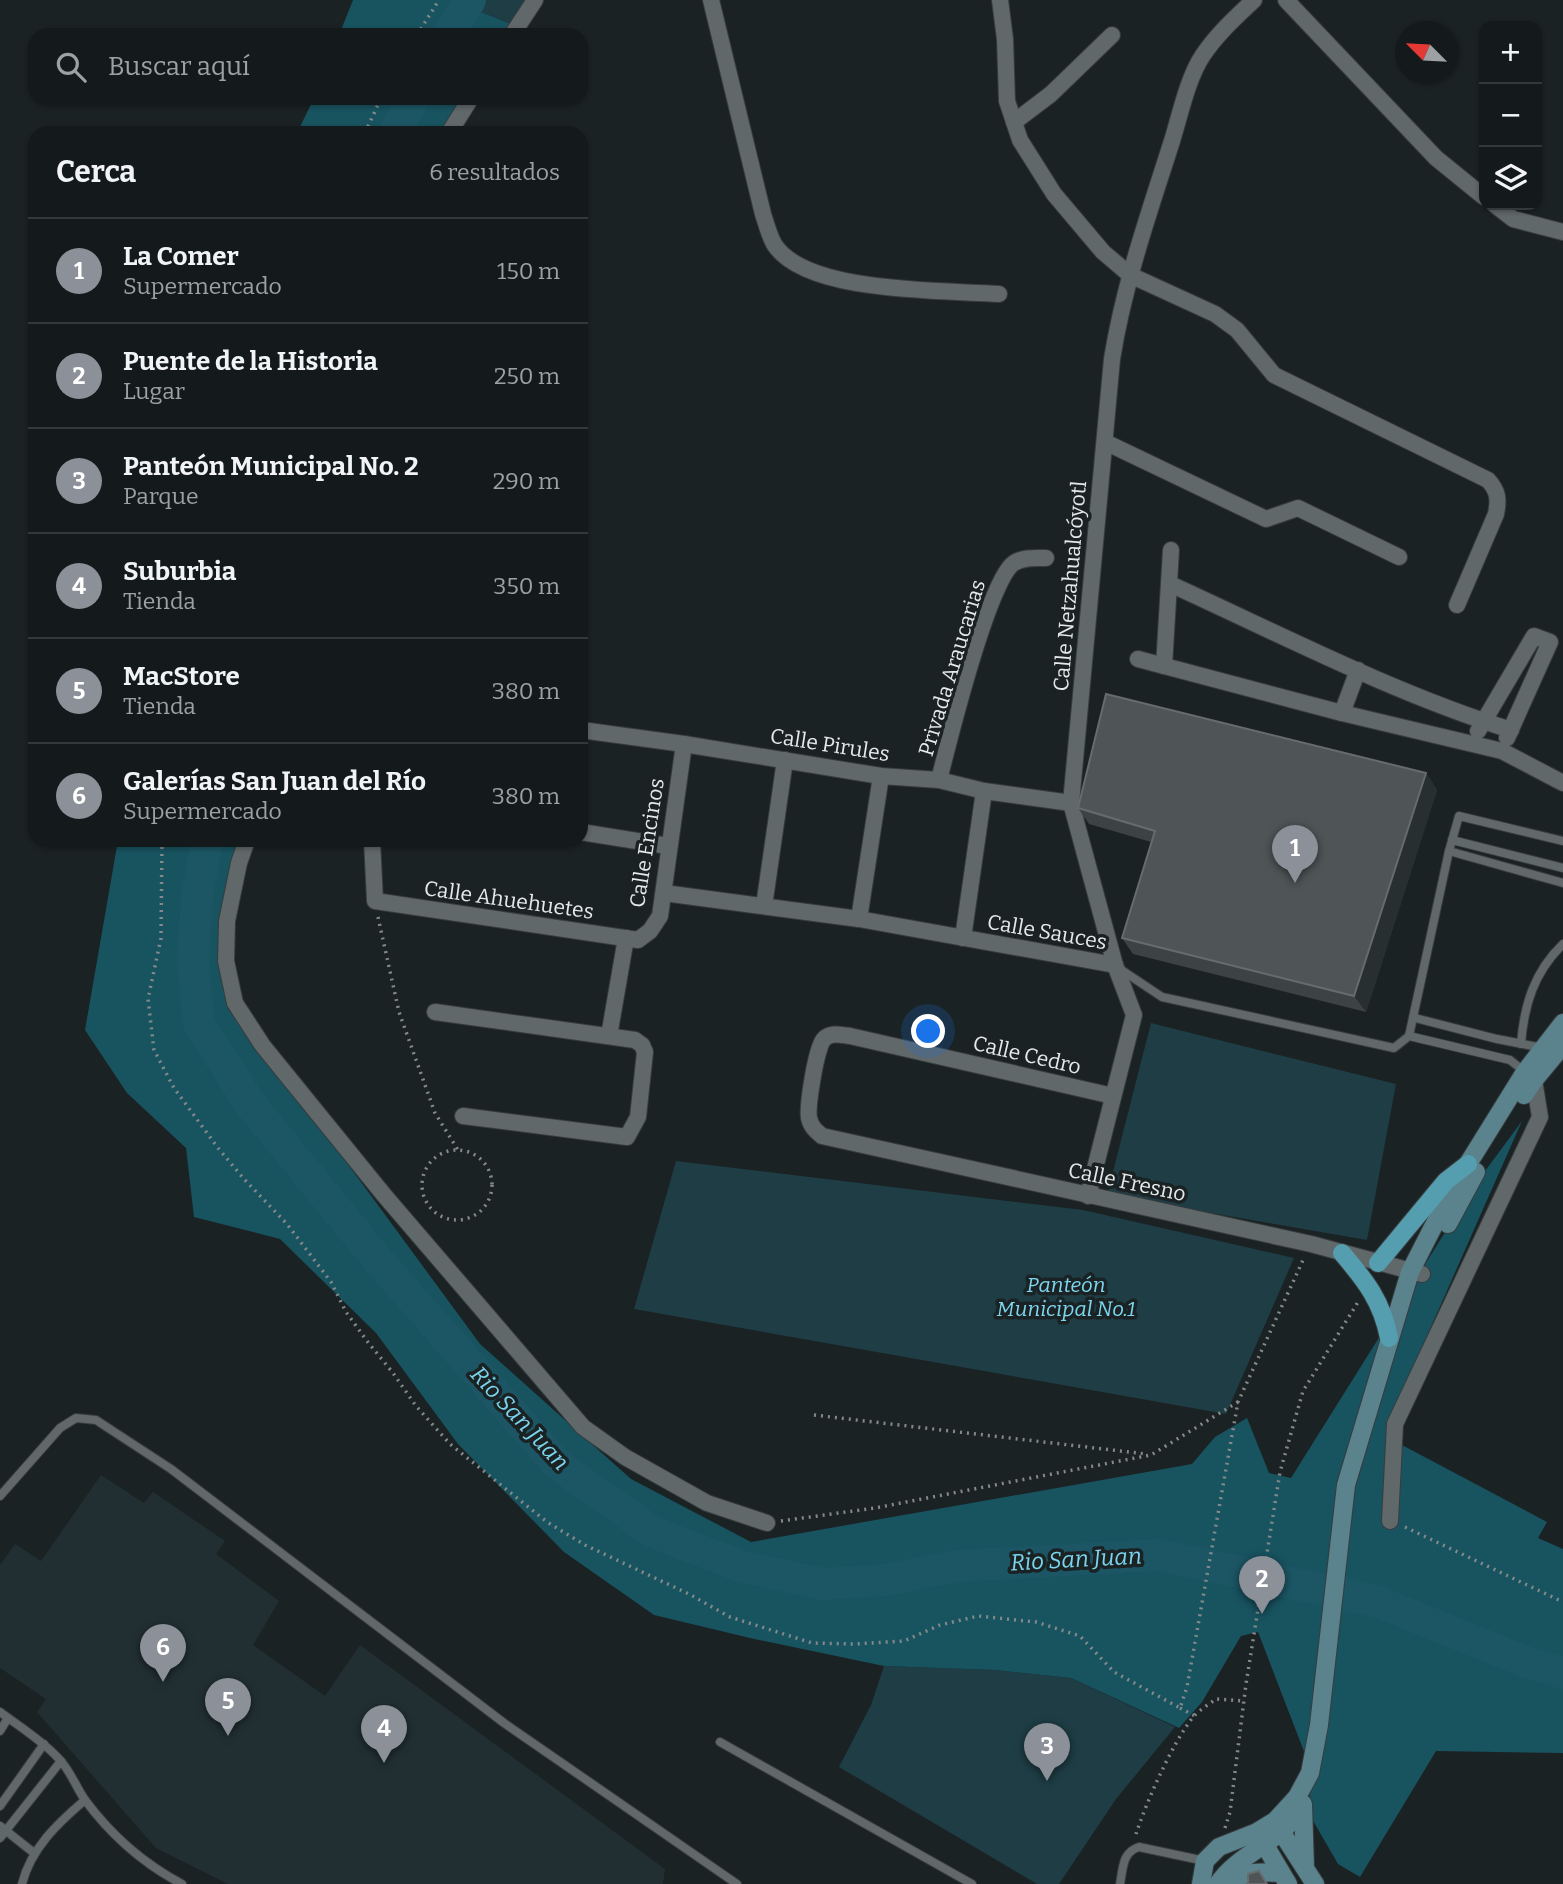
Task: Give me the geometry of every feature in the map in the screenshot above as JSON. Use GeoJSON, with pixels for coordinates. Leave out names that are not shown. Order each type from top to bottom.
{"type":"FeatureCollection","features":[{"type":"Feature","properties":{"kind":"main road"},"geometry":{"type":"LineString","coordinates":[[1352,1484],[1387,1380],[1416,1273],[1465,1192],[1543,1048],[1563,1023]]}},
{"type":"Feature","properties":{"kind":"main road"},"geometry":{"type":"LineString","coordinates":[[1201,1884],[1205,1861],[1219,1847],[1251,1839],[1278,1827],[1303,1803],[1316,1783],[1352,1484],[1389,1338],[1453,1188],[1529,1076],[1563,1045]]}},
{"type":"Feature","properties":{"kind":"main road"},"geometry":{"type":"LineString","coordinates":[[1378,1263],[1446,1181],[1468,1164]]}},
{"type":"Feature","properties":{"kind":"main road"},"geometry":{"type":"LineString","coordinates":[[1342,1253],[1369,1284],[1385,1317],[1389,1338]]}},
{"type":"Feature","properties":{"kind":"main road"},"geometry":{"type":"LineString","coordinates":[[1278,1827],[1310,1773],[1323,1725]]}},
{"type":"Feature","properties":{"kind":"main road"},"geometry":{"type":"LineString","coordinates":[[1303,1803],[1310,1877]]}},
{"type":"Feature","properties":{"kind":"main road"},"geometry":{"type":"LineString","coordinates":[[1278,1827],[1310,1877]]}},
{"type":"Feature","properties":{"kind":"main road"},"geometry":{"type":"LineString","coordinates":[[1251,1839],[1284,1878]]}},
{"type":"Feature","properties":{"kind":"main road"},"geometry":{"type":"LineString","coordinates":[[1218,1884],[1236,1864],[1251,1839]]}},
{"type":"Feature","properties":{"kind":"main road"},"geometry":{"type":"LineString","coordinates":[[1229,1884],[1237,1877],[1259,1872],[1284,1878]]}},
{"type":"Feature","properties":{"kind":"street"},"geometry":{"type":"LineString","coordinates":[[516,28],[534,0]]}},
{"type":"Feature","properties":{"kind":"street"},"geometry":{"type":"LineString","coordinates":[[711,0],[763,214],[775,245],[803,269],[851,284],[999,294]]}},
{"type":"Feature","properties":{"kind":"street"},"geometry":{"type":"LineString","coordinates":[[1000,0],[1005,39],[1007,101],[1020,141],[1054,194],[1103,252],[1130,275],[1216,314],[1237,330],[1274,375],[1488,480],[1497,489],[1496,514],[1457,605]]}},
{"type":"Feature","properties":{"kind":"street","name":"Calle Netzahualcóyotl"},"geometry":{"type":"LineString","coordinates":[[1088,1196],[1134,1015],[1115,965],[1071,803],[1112,359],[1119,315],[1130,275],[1188,90],[1201,57],[1254,0]]}},
{"type":"Feature","properties":{"kind":"street"},"geometry":{"type":"LineString","coordinates":[[1286,0],[1436,158],[1479,193]]}},
{"type":"Feature","properties":{"kind":"street"},"geometry":{"type":"LineString","coordinates":[[1014,122],[1051,94],[1112,36]]}},
{"type":"Feature","properties":{"kind":"street"},"geometry":{"type":"LineString","coordinates":[[453,126],[467,105]]}},
{"type":"Feature","properties":{"kind":"street"},"geometry":{"type":"LineString","coordinates":[[1501,210],[1513,219],[1563,232]]}},
{"type":"Feature","properties":{"kind":"street"},"geometry":{"type":"LineString","coordinates":[[1105,442],[1266,519],[1298,508],[1399,557]]}},
{"type":"Feature","properties":{"kind":"street"},"geometry":{"type":"LineString","coordinates":[[1164,666],[1171,550]]}},
{"type":"Feature","properties":{"kind":"street","name":"Privada Araucarias"},"geometry":{"type":"LineString","coordinates":[[939,780],[962,690],[999,581],[1013,563],[1027,558],[1046,558]]}},
{"type":"Feature","properties":{"kind":"street"},"geometry":{"type":"LineString","coordinates":[[1170,584],[1358,670],[1482,721],[1511,730]]}},
{"type":"Feature","properties":{"kind":"street"},"geometry":{"type":"LineString","coordinates":[[1473,743],[1482,721],[1534,636],[1550,642],[1502,751]]}},
{"type":"Feature","properties":{"kind":"street"},"geometry":{"type":"LineString","coordinates":[[1138,659],[1342,713],[1502,751],[1563,783]]}},
{"type":"Feature","properties":{"kind":"street"},"geometry":{"type":"LineString","coordinates":[[1342,713],[1358,670]]}},
{"type":"Feature","properties":{"kind":"street","name":"Calle Pirules"},"geometry":{"type":"LineString","coordinates":[[588,731],[881,776],[939,780],[984,791],[1071,803]]}},
{"type":"Feature","properties":{"kind":"street","name":"Calle Encinos"},"geometry":{"type":"LineString","coordinates":[[632,939],[650,931],[660,916],[684,744]]}},
{"type":"Feature","properties":{"kind":"street"},"geometry":{"type":"LineString","coordinates":[[764,905],[785,760]]}},
{"type":"Feature","properties":{"kind":"street"},"geometry":{"type":"LineString","coordinates":[[859,919],[881,776]]}},
{"type":"Feature","properties":{"kind":"street"},"geometry":{"type":"LineString","coordinates":[[963,938],[984,791]]}},
{"type":"Feature","properties":{"kind":"street"},"geometry":{"type":"LineString","coordinates":[[588,833],[668,846]]}},
{"type":"Feature","properties":{"kind":"street"},"geometry":{"type":"LineString","coordinates":[[245,847],[227,921],[226,961],[235,1003],[263,1046],[384,1195],[583,1427],[625,1457],[707,1503],[767,1523]]}},
{"type":"Feature","properties":{"kind":"street"},"geometry":{"type":"LineString","coordinates":[[372,847],[375,901]]}},
{"type":"Feature","properties":{"kind":"street","name":"Calle Sauces"},"geometry":{"type":"LineString","coordinates":[[664,893],[859,919],[1115,965]]}},
{"type":"Feature","properties":{"kind":"street","name":"Calle Ahuehuetes"},"geometry":{"type":"LineString","coordinates":[[375,901],[632,939]]}},
{"type":"Feature","properties":{"kind":"street"},"geometry":{"type":"LineString","coordinates":[[609,1036],[632,939]]}},
{"type":"Feature","properties":{"kind":"street"},"geometry":{"type":"LineString","coordinates":[[435,1012],[635,1040],[642,1045],[645,1052],[638,1117],[627,1137],[463,1116]]}},
{"type":"Feature","properties":{"kind":"street","name":"Calle Cedro"},"geometry":{"type":"LineString","coordinates":[[822,1136],[813,1128],[809,1116],[817,1051],[822,1040],[832,1034],[1113,1097]]}},
{"type":"Feature","properties":{"kind":"street"},"geometry":{"type":"LineString","coordinates":[[1390,1521],[1395,1424],[1540,1118],[1529,1076]]}},
{"type":"Feature","properties":{"kind":"street","name":"Calle Fresno"},"geometry":{"type":"LineString","coordinates":[[822,1136],[1311,1244],[1416,1273]]}},
{"type":"Feature","properties":{"kind":"lane"},"geometry":{"type":"LineString","coordinates":[[1409,1036],[1459,816],[1563,841]]}},
{"type":"Feature","properties":{"kind":"lane"},"geometry":{"type":"LineString","coordinates":[[1452,840],[1563,869]]}},
{"type":"Feature","properties":{"kind":"lane"},"geometry":{"type":"LineString","coordinates":[[1449,851],[1563,883]]}},
{"type":"Feature","properties":{"kind":"lane"},"geometry":{"type":"LineString","coordinates":[[1521,1044],[1525,1009],[1532,986],[1563,944]]}},
{"type":"Feature","properties":{"kind":"lane","name":"Calle Sauces"},"geometry":{"type":"LineString","coordinates":[[1115,965],[1162,997],[1394,1048],[1409,1036],[1510,1060],[1529,1076]]}},
{"type":"Feature","properties":{"kind":"lane"},"geometry":{"type":"LineString","coordinates":[[1415,1018],[1543,1048]]}},
{"type":"Feature","properties":{"kind":"lane"},"geometry":{"type":"LineString","coordinates":[[0,1496],[60,1428],[76,1418],[96,1420],[181,1477],[504,1723],[737,1884]]}},
{"type":"Feature","properties":{"kind":"lane"},"geometry":{"type":"LineString","coordinates":[[0,1712],[44,1744],[61,1761],[85,1800],[134,1853],[182,1884]]}},
{"type":"Feature","properties":{"kind":"lane"},"geometry":{"type":"LineString","coordinates":[[0,1731],[8,1718]]}},
{"type":"Feature","properties":{"kind":"lane"},"geometry":{"type":"LineString","coordinates":[[720,1742],[972,1884]]}},
{"type":"Feature","properties":{"kind":"lane"},"geometry":{"type":"LineString","coordinates":[[0,1805],[44,1744]]}},
{"type":"Feature","properties":{"kind":"lane"},"geometry":{"type":"LineString","coordinates":[[34,1853],[2,1831],[61,1761]]}},
{"type":"Feature","properties":{"kind":"lane"},"geometry":{"type":"LineString","coordinates":[[22,1884],[34,1853],[62,1819],[85,1800]]}},
{"type":"Feature","properties":{"kind":"lane"},"geometry":{"type":"LineString","coordinates":[[1120,1884],[1125,1857],[1130,1850],[1139,1847],[1205,1861]]}},
{"type":"Feature","properties":{"kind":"lane"},"geometry":{"type":"LineString","coordinates":[[720,1884],[727,1877]]}},
{"type":"Feature","properties":{"kind":"lane"},"geometry":{"type":"LineString","coordinates":[[1253,1882],[1284,1878]]}},
{"type":"Feature","properties":{"kind":"path"},"geometry":{"type":"LineString","coordinates":[[421,28],[439,0]]}},
{"type":"Feature","properties":{"kind":"path"},"geometry":{"type":"LineString","coordinates":[[368,126],[378,105]]}},
{"type":"Feature","properties":{"kind":"path"},"geometry":{"type":"LineString","coordinates":[[375,901],[399,1012],[435,1113],[458,1150],[470,1152],[480,1158],[491,1178],[492,1190],[481,1211],[472,1217],[449,1220],[439,1216],[424,1198],[423,1176],[436,1157],[458,1150]]}},
{"type":"Feature","properties":{"kind":"path"},"geometry":{"type":"LineString","coordinates":[[1187,1687],[1238,1402],[1311,1244]]}},
{"type":"Feature","properties":{"kind":"path"},"geometry":{"type":"LineString","coordinates":[[1219,1847],[1230,1812],[1246,1684],[1280,1472],[1303,1391],[1369,1284]]}},
{"type":"Feature","properties":{"kind":"path"},"geometry":{"type":"LineString","coordinates":[[767,1523],[875,1507],[1151,1455],[1238,1402]]}},
{"type":"Feature","properties":{"kind":"path"},"geometry":{"type":"LineString","coordinates":[[814,1415],[1151,1455]]}},
{"type":"Feature","properties":{"kind":"path"},"geometry":{"type":"LineString","coordinates":[[1390,1521],[1563,1602]]}},
{"type":"Feature","properties":{"kind":"path"},"geometry":{"type":"LineString","coordinates":[[1130,1850],[1142,1816],[1173,1751],[1195,1716],[1216,1699],[1244,1701]]}},
{"type":"Feature","properties":{"kind":"path"},"geometry":{"type":"LineString","coordinates":[[1180,1708],[1195,1716]]}},
{"type":"Feature","properties":{"kind":"shaded area"},"geometry":{"type":"Polygon","coordinates":[[[353,0],[451,0],[511,24],[508,28],[342,28],[353,0]]]}},
{"type":"Feature","properties":{"kind":"shaded area"},"geometry":{"type":"Polygon","coordinates":[[[311,105],[463,105],[451,126],[300,126],[311,105]]]}},
{"type":"Feature","properties":{"kind":"shaded area"},"geometry":{"type":"Polygon","coordinates":[[[117,847],[238,847],[228,1009],[336,1148],[480,1344],[631,1479],[751,1542],[1192,1464],[1215,1437],[1247,1418],[1269,1473],[1291,1478],[1474,1186],[1522,1121],[1388,1424],[1402,1445],[1547,1522],[1538,1538],[1563,1549],[1563,1753],[1436,1751],[1360,1877],[1338,1864],[1312,1819],[1305,1754],[1258,1632],[1241,1636],[1202,1702],[1179,1728],[1071,1678],[995,1670],[884,1666],[654,1615],[564,1552],[458,1444],[376,1333],[280,1239],[194,1217],[186,1148],[127,1093],[85,1030],[117,847]]]}},
{"type":"Feature","properties":{"kind":"shaded area"},"geometry":{"type":"Polygon","coordinates":[[[101,1475],[144,1503],[153,1492],[225,1541],[216,1554],[279,1601],[253,1645],[325,1696],[360,1645],[665,1869],[663,1884],[228,1884],[156,1848],[37,1712],[46,1699],[0,1668],[0,1565],[15,1544],[41,1561],[101,1475]]]}},
{"type":"Feature","properties":{"kind":"green space"},"geometry":{"type":"Polygon","coordinates":[[[451,0],[527,0],[511,24],[451,0]]]}},
{"type":"Feature","properties":{"kind":"green space"},"geometry":{"type":"Polygon","coordinates":[[[1151,1023],[1396,1084],[1367,1240],[1107,1195],[1151,1023]]]}},
{"type":"Feature","properties":{"kind":"green space","name":"Panteón Municipal No.1"},"geometry":{"type":"Polygon","coordinates":[[[676,1161],[1083,1210],[1294,1258],[1226,1414],[634,1309],[676,1161]]]}},
{"type":"Feature","properties":{"kind":"green space"},"geometry":{"type":"Polygon","coordinates":[[[884,1666],[995,1670],[1071,1678],[1175,1727],[1116,1799],[1059,1884],[1037,1884],[839,1767],[871,1705],[884,1666]]]}},
{"type":"Feature","properties":{"kind":"building"},"geometry":{"type":"Polygon","coordinates":[[[1106,694],[1426,773],[1354,996],[1122,938],[1155,831],[1078,808],[1106,694]]]}},
{"type":"Feature","properties":{"kind":"building"},"geometry":{"type":"Polygon","coordinates":[[[1259,1871],[1267,1884],[1248,1884],[1248,1874],[1259,1871]]]}},
{"type":"Feature","properties":{"kind":"waterway","name":"Rio San Juan"},"geometry":{"type":"LineString","coordinates":[[453,28],[470,0]]}},
{"type":"Feature","properties":{"kind":"waterway","name":"Rio San Juan"},"geometry":{"type":"LineString","coordinates":[[398,126],[410,105]]}},
{"type":"Feature","properties":{"kind":"waterway","name":"Rio San Juan"},"geometry":{"type":"LineString","coordinates":[[206,847],[197,897],[193,962],[199,1025],[251,1105],[378,1260],[558,1465],[653,1532],[740,1566],[823,1584],[886,1580],[956,1566],[1159,1555],[1376,1601],[1526,1662],[1563,1673]]}},
{"type":"Feature","properties":{"kind":"place","name":"La Comer"},"geometry":{"type":"Point","coordinates":[1295,883]}},
{"type":"Feature","properties":{"kind":"place","name":"Puente de la Historia"},"geometry":{"type":"Point","coordinates":[1262,1614]}},
{"type":"Feature","properties":{"kind":"place","name":"Galerías San Juan del Río"},"geometry":{"type":"Point","coordinates":[163,1682]}},
{"type":"Feature","properties":{"kind":"place","name":"MacStore"},"geometry":{"type":"Point","coordinates":[228,1736]}},
{"type":"Feature","properties":{"kind":"place","name":"Suburbia"},"geometry":{"type":"Point","coordinates":[384,1763]}},
{"type":"Feature","properties":{"kind":"place","name":"Panteón Municipal No. 2"},"geometry":{"type":"Point","coordinates":[1047,1781]}}]}
